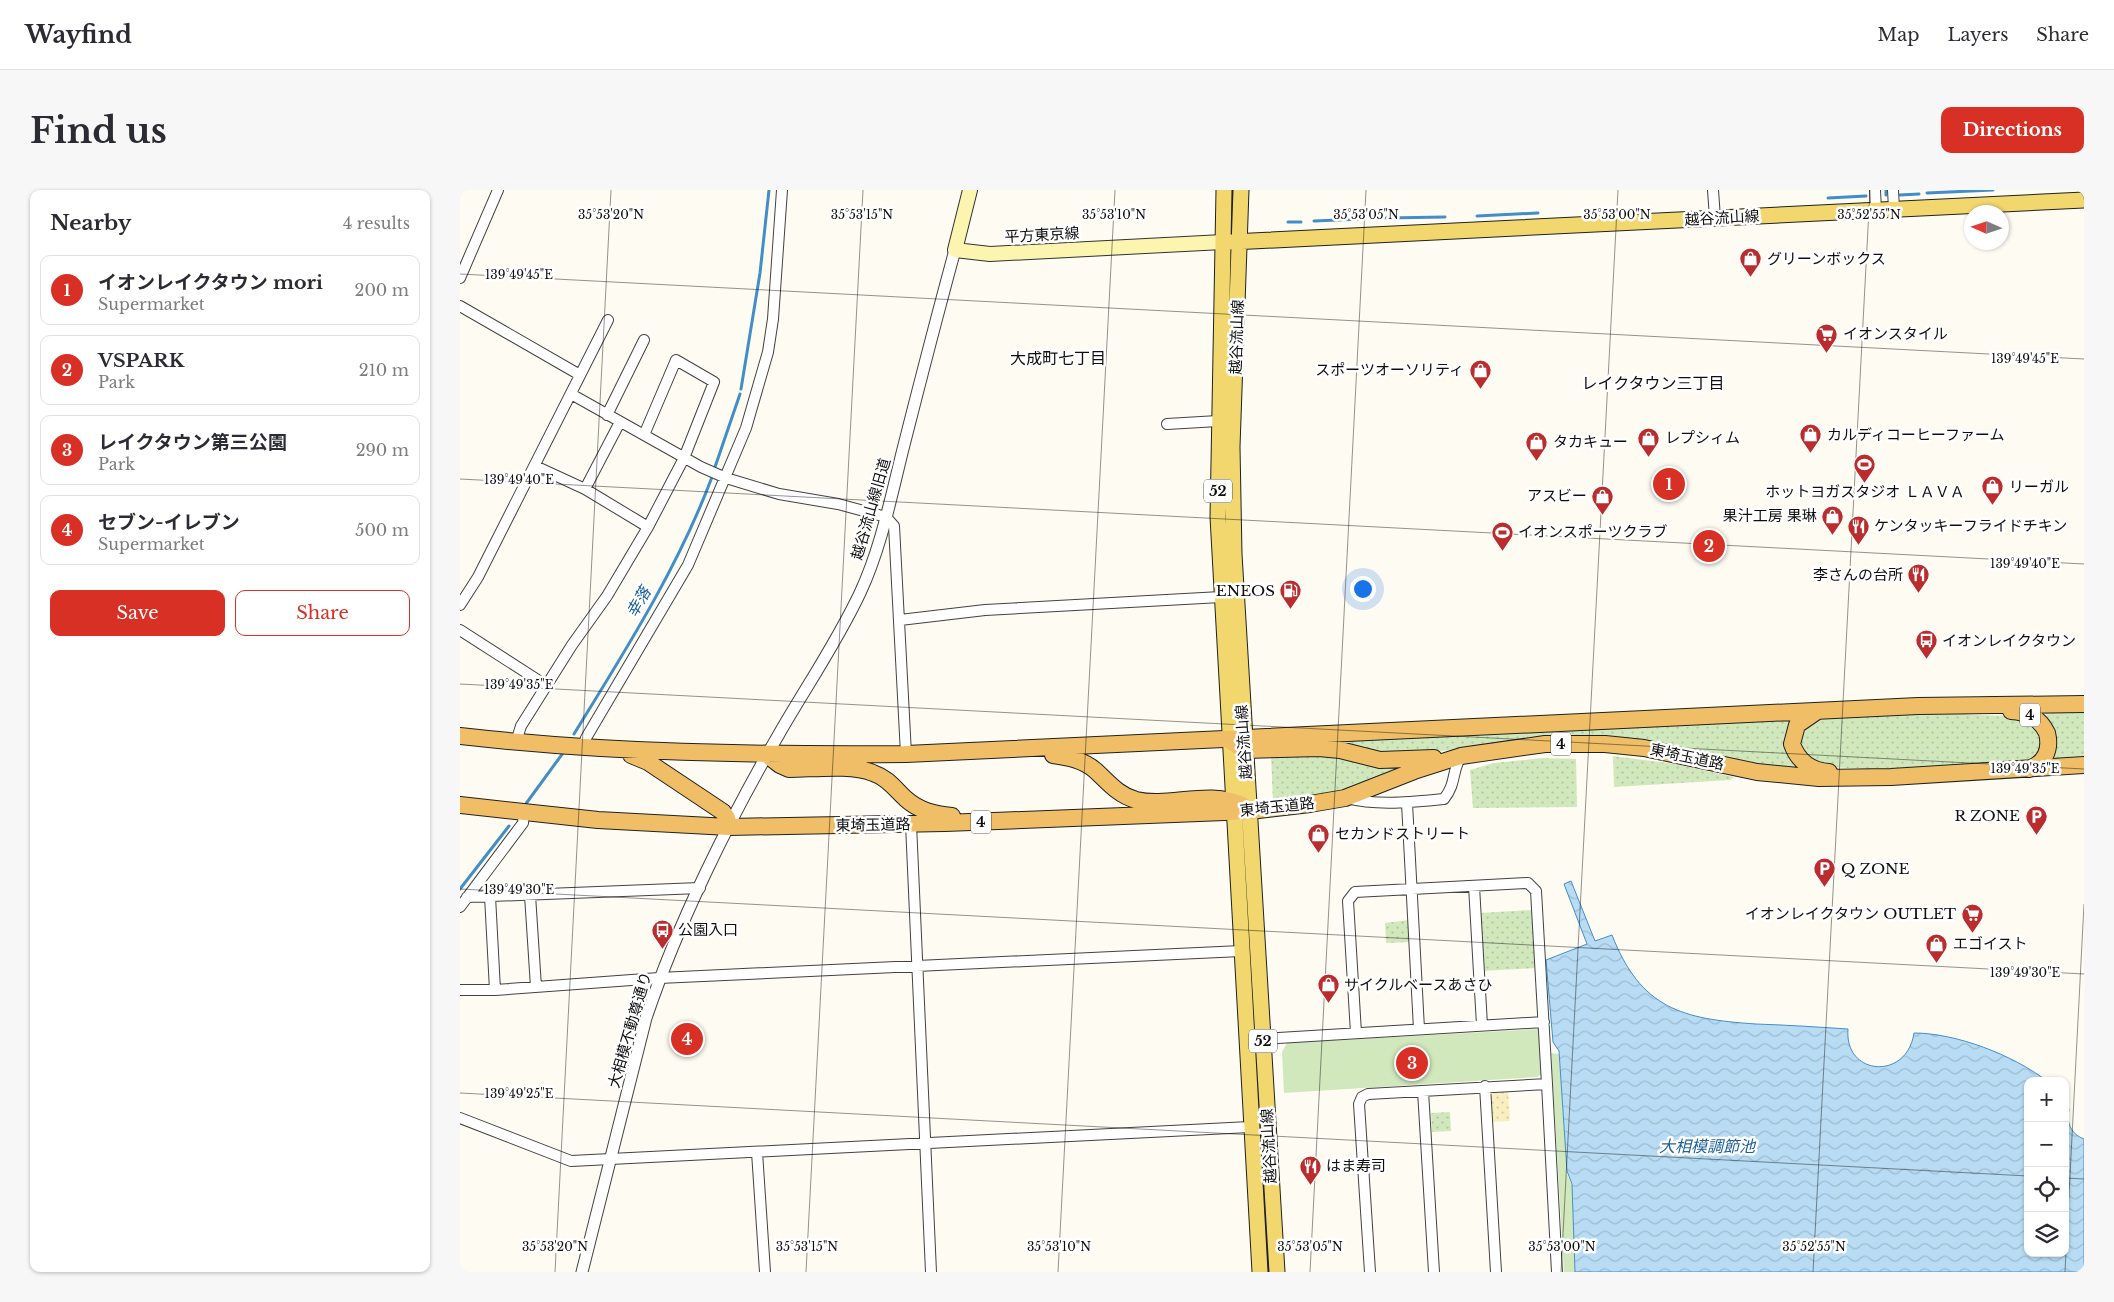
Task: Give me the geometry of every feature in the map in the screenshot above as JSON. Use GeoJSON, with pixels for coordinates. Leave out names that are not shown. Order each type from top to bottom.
{"type":"FeatureCollection","features":[{"type":"Feature","properties":{"kind":"highway","name":"東埼玉道路"},"geometry":{"type":"LineString","coordinates":[[460,736],[619,751],[767,755],[906,754],[1239,743],[1960,705],[2084,704]]}},
{"type":"Feature","properties":{"kind":"highway","name":"4"},"geometry":{"type":"LineString","coordinates":[[1960,705],[1981,710],[2018,711],[2027,713],[2040,721],[2049,739],[2047,753],[2040,763],[2028,769]]}},
{"type":"Feature","properties":{"kind":"highway","name":"4"},"geometry":{"type":"LineString","coordinates":[[1819,711],[1803,720],[1794,732],[1792,744],[1797,755],[1816,770],[1879,777]]}},
{"type":"Feature","properties":{"kind":"highway","name":"4"},"geometry":{"type":"LineString","coordinates":[[1239,743],[1319,748],[1393,760],[1461,756]]}},
{"type":"Feature","properties":{"kind":"highway","name":"東埼玉道路"},"geometry":{"type":"LineString","coordinates":[[460,804],[524,813],[598,820],[729,827],[911,824],[1239,808],[1310,804],[1345,798],[1461,756],[1545,744],[1605,744],[1663,751],[1724,765],[1788,776],[1819,778],[1879,777],[2084,765]]}},
{"type":"Feature","properties":{"kind":"highway","name":"4"},"geometry":{"type":"LineString","coordinates":[[1020,750],[1068,757],[1082,762],[1095,770],[1114,788],[1134,799],[1148,801],[1190,799],[1239,808]]}},
{"type":"Feature","properties":{"kind":"highway"},"geometry":{"type":"LineString","coordinates":[[619,751],[648,762],[716,807],[727,818],[729,827]]}},
{"type":"Feature","properties":{"kind":"highway","name":"4"},"geometry":{"type":"LineString","coordinates":[[767,755],[789,769],[852,769],[874,773],[891,782],[907,799],[921,810],[991,821]]}},
{"type":"Feature","properties":{"kind":"main road"},"geometry":{"type":"LineString","coordinates":[[955,250],[970,190]]}},
{"type":"Feature","properties":{"kind":"main road","name":"越谷流山線"},"geometry":{"type":"LineString","coordinates":[[1224,190],[1218,421],[1218,517],[1221,597],[1239,743]]}},
{"type":"Feature","properties":{"kind":"main road","name":"越谷流山線"},"geometry":{"type":"LineString","coordinates":[[1241,190],[1232,447],[1232,513],[1239,743],[1241,951],[1260,1272]]}},
{"type":"Feature","properties":{"kind":"main road","name":"越谷流山線"},"geometry":{"type":"LineString","coordinates":[[1223,242],[2084,200]]}},
{"type":"Feature","properties":{"kind":"main road","name":"平方東京線"},"geometry":{"type":"LineString","coordinates":[[955,250],[990,254],[1223,242]]}},
{"type":"Feature","properties":{"kind":"main road","name":"越谷流山線"},"geometry":{"type":"LineString","coordinates":[[1239,808],[1262,1039],[1277,1272]]}},
{"type":"Feature","properties":{"kind":"street"},"geometry":{"type":"LineString","coordinates":[[460,278],[498,190]]}},
{"type":"Feature","properties":{"kind":"street"},"geometry":{"type":"LineString","coordinates":[[583,748],[586,738],[684,574],[746,428],[768,352],[777,281],[782,190]]}},
{"type":"Feature","properties":{"kind":"street"},"geometry":{"type":"LineString","coordinates":[[1713,190],[1715,218]]}},
{"type":"Feature","properties":{"kind":"street"},"geometry":{"type":"LineString","coordinates":[[1876,190],[1876,210]]}},
{"type":"Feature","properties":{"kind":"street"},"geometry":{"type":"LineString","coordinates":[[1893,190],[1894,209]]}},
{"type":"Feature","properties":{"kind":"street","name":"越谷流山線旧道"},"geometry":{"type":"LineString","coordinates":[[767,755],[861,592],[886,517],[955,250]]}},
{"type":"Feature","properties":{"kind":"street"},"geometry":{"type":"LineString","coordinates":[[460,306],[580,375]]}},
{"type":"Feature","properties":{"kind":"street"},"geometry":{"type":"LineString","coordinates":[[460,605],[478,577],[608,320]]}},
{"type":"Feature","properties":{"kind":"street"},"geometry":{"type":"LineString","coordinates":[[607,415],[644,340]]}},
{"type":"Feature","properties":{"kind":"street"},"geometry":{"type":"LineString","coordinates":[[516,742],[521,726],[572,645],[607,596],[648,526],[684,458],[714,382],[676,360],[644,435]]}},
{"type":"Feature","properties":{"kind":"street"},"geometry":{"type":"LineString","coordinates":[[571,394],[684,458],[726,478],[779,494],[838,504],[886,517],[894,526],[906,754]]}},
{"type":"Feature","properties":{"kind":"street"},"geometry":{"type":"LineString","coordinates":[[1167,424],[1218,421]]}},
{"type":"Feature","properties":{"kind":"street"},"geometry":{"type":"LineString","coordinates":[[585,489],[620,422]]}},
{"type":"Feature","properties":{"kind":"street"},"geometry":{"type":"LineString","coordinates":[[535,466],[585,489],[648,526]]}},
{"type":"Feature","properties":{"kind":"street"},"geometry":{"type":"LineString","coordinates":[[900,620],[985,610],[1221,597]]}},
{"type":"Feature","properties":{"kind":"street"},"geometry":{"type":"LineString","coordinates":[[460,630],[547,686]]}},
{"type":"Feature","properties":{"kind":"street","name":"大相模不動尊通り"},"geometry":{"type":"LineString","coordinates":[[582,1272],[646,1018],[660,978],[729,827],[767,755]]}},
{"type":"Feature","properties":{"kind":"street"},"geometry":{"type":"LineString","coordinates":[[1345,798],[1362,802],[1407,803],[1444,799],[1453,786],[1455,766],[1461,756]]}},
{"type":"Feature","properties":{"kind":"street"},"geometry":{"type":"LineString","coordinates":[[1407,803],[1419,1029]]}},
{"type":"Feature","properties":{"kind":"street"},"geometry":{"type":"LineString","coordinates":[[460,907],[523,823],[524,813]]}},
{"type":"Feature","properties":{"kind":"street"},"geometry":{"type":"LineString","coordinates":[[911,824],[932,1272]]}},
{"type":"Feature","properties":{"kind":"street"},"geometry":{"type":"LineString","coordinates":[[1356,1033],[1348,901],[1355,892],[1528,883],[1536,891],[1557,1272]]}},
{"type":"Feature","properties":{"kind":"street"},"geometry":{"type":"LineString","coordinates":[[1474,886],[1482,1025]]}},
{"type":"Feature","properties":{"kind":"street"},"geometry":{"type":"LineString","coordinates":[[467,897],[700,888]]}},
{"type":"Feature","properties":{"kind":"street"},"geometry":{"type":"LineString","coordinates":[[530,895],[536,987]]}},
{"type":"Feature","properties":{"kind":"street"},"geometry":{"type":"LineString","coordinates":[[490,896],[495,990]]}},
{"type":"Feature","properties":{"kind":"street"},"geometry":{"type":"LineString","coordinates":[[460,990],[495,990],[660,978],[917,968],[1241,951]]}},
{"type":"Feature","properties":{"kind":"street"},"geometry":{"type":"LineString","coordinates":[[1262,1039],[1544,1022]]}},
{"type":"Feature","properties":{"kind":"street"},"geometry":{"type":"LineString","coordinates":[[1370,1272],[1360,1104],[1362,1097],[1368,1094],[1547,1084]]}},
{"type":"Feature","properties":{"kind":"street"},"geometry":{"type":"LineString","coordinates":[[1485,1086],[1496,1272]]}},
{"type":"Feature","properties":{"kind":"street"},"geometry":{"type":"LineString","coordinates":[[1423,1091],[1434,1272]]}},
{"type":"Feature","properties":{"kind":"street"},"geometry":{"type":"LineString","coordinates":[[460,1118],[571,1161],[1250,1127]]}},
{"type":"Feature","properties":{"kind":"street"},"geometry":{"type":"LineString","coordinates":[[757,1152],[765,1272]]}},
{"type":"Feature","properties":{"kind":"green space"},"geometry":{"type":"Polygon","coordinates":[[[2084,710],[2084,759],[2050,762],[2054,735],[2051,723],[2043,711],[2084,710]]]}},
{"type":"Feature","properties":{"kind":"green space"},"geometry":{"type":"Polygon","coordinates":[[[1947,712],[1973,715],[2018,716],[2038,727],[2041,747],[2029,761],[1889,770],[1828,767],[1810,759],[1800,746],[1803,730],[1823,718],[1947,712]]]}},
{"type":"Feature","properties":{"kind":"green space"},"geometry":{"type":"Polygon","coordinates":[[[1794,718],[1805,772],[1770,768],[1672,746],[1477,748],[1392,755],[1285,742],[1794,718]]]}},
{"type":"Feature","properties":{"kind":"green space"},"geometry":{"type":"Polygon","coordinates":[[[1315,753],[1416,764],[1345,790],[1315,797],[1273,802],[1271,755],[1315,753]]]}},
{"type":"Feature","properties":{"kind":"green space"},"geometry":{"type":"Polygon","coordinates":[[[1613,756],[1675,764],[1734,777],[1730,780],[1614,787],[1613,756]]]}},
{"type":"Feature","properties":{"kind":"green space"},"geometry":{"type":"Polygon","coordinates":[[[1542,758],[1576,759],[1577,807],[1473,808],[1470,770],[1494,763],[1542,758]]]}},
{"type":"Feature","properties":{"kind":"green space"},"geometry":{"type":"Polygon","coordinates":[[[1532,910],[1535,968],[1483,971],[1480,913],[1532,910]]]}},
{"type":"Feature","properties":{"kind":"green space"},"geometry":{"type":"Polygon","coordinates":[[[1409,920],[1410,942],[1386,943],[1385,923],[1409,920]]]}},
{"type":"Feature","properties":{"kind":"green space"},"geometry":{"type":"Polygon","coordinates":[[[1538,1029],[1540,1031],[1542,1074],[1537,1077],[1284,1093],[1282,1052],[1287,1043],[1538,1029]]]}},
{"type":"Feature","properties":{"kind":"green space"},"geometry":{"type":"Polygon","coordinates":[[[1551,1053],[1559,1054],[1567,1174],[1572,1186],[1575,1272],[1564,1272],[1551,1053]]]}},
{"type":"Feature","properties":{"kind":"green space"},"geometry":{"type":"Polygon","coordinates":[[[1450,1112],[1451,1131],[1432,1132],[1431,1113],[1450,1112]]]}},
{"type":"Feature","properties":{"kind":"sand"},"geometry":{"type":"Polygon","coordinates":[[[1508,1089],[1510,1121],[1491,1122],[1490,1097],[1497,1090],[1508,1089]]]}},
{"type":"Feature","properties":{"kind":"water","name":"大相模調節池"},"geometry":{"type":"Polygon","coordinates":[[[1571,881],[1595,941],[1612,935],[1623,960],[1636,979],[1651,994],[1667,1005],[1686,1013],[1730,1022],[1848,1029],[1849,1045],[1856,1056],[1865,1064],[1877,1067],[1889,1065],[1900,1059],[1909,1049],[1914,1033],[1948,1037],[1966,1041],[2001,1054],[2041,1077],[2024,1077],[2024,1257],[2069,1257],[2069,1123],[2073,1131],[2084,1139],[2084,1272],[1575,1272],[1572,1184],[1567,1171],[1559,1051],[1553,1042],[1546,960],[1587,944],[1564,884],[1571,881]]]}},
{"type":"Feature","properties":{"kind":"waterway","name":"幸落"},"geometry":{"type":"LineString","coordinates":[[741,389],[760,273],[769,190]]}},
{"type":"Feature","properties":{"kind":"waterway"},"geometry":{"type":"LineString","coordinates":[[1886,190],[1886,195]]}},
{"type":"Feature","properties":{"kind":"waterway"},"geometry":{"type":"LineString","coordinates":[[1927,193],[1993,190]]}},
{"type":"Feature","properties":{"kind":"waterway"},"geometry":{"type":"LineString","coordinates":[[1900,195],[1919,194]]}},
{"type":"Feature","properties":{"kind":"waterway"},"geometry":{"type":"LineString","coordinates":[[1828,198],[1866,196]]}},
{"type":"Feature","properties":{"kind":"waterway"},"geometry":{"type":"LineString","coordinates":[[1477,216],[1538,213]]}},
{"type":"Feature","properties":{"kind":"waterway"},"geometry":{"type":"LineString","coordinates":[[1386,218],[1445,217]]}},
{"type":"Feature","properties":{"kind":"waterway"},"geometry":{"type":"LineString","coordinates":[[1314,221],[1362,219]]}},
{"type":"Feature","properties":{"kind":"waterway"},"geometry":{"type":"LineString","coordinates":[[1288,222],[1301,222]]}},
{"type":"Feature","properties":{"kind":"waterway","name":"幸落"},"geometry":{"type":"LineString","coordinates":[[715,467],[740,394]]}},
{"type":"Feature","properties":{"kind":"waterway","name":"幸落"},"geometry":{"type":"LineString","coordinates":[[574,734],[667,576],[712,477]]}},
{"type":"Feature","properties":{"kind":"waterway","name":"幸落"},"geometry":{"type":"LineString","coordinates":[[525,805],[563,753]]}},
{"type":"Feature","properties":{"kind":"waterway","name":"幸落"},"geometry":{"type":"LineString","coordinates":[[460,889],[509,826]]}},
{"type":"Feature","properties":{"kind":"place","name":"グリーンボックス"},"geometry":{"type":"Point","coordinates":[1751,278]}},
{"type":"Feature","properties":{"kind":"place","name":"イオンスタイル"},"geometry":{"type":"Point","coordinates":[1827,353]}},
{"type":"Feature","properties":{"kind":"place","name":"スポーツオーソリティ"},"geometry":{"type":"Point","coordinates":[1480,389]}},
{"type":"Feature","properties":{"kind":"place","name":"カルディコーヒーファーム"},"geometry":{"type":"Point","coordinates":[1811,454]}},
{"type":"Feature","properties":{"kind":"place","name":"レプシィム"},"geometry":{"type":"Point","coordinates":[1649,457]}},
{"type":"Feature","properties":{"kind":"place","name":"タカキュー"},"geometry":{"type":"Point","coordinates":[1537,461]}},
{"type":"Feature","properties":{"kind":"place","name":"ホットヨガスタジオ ＬＡＶＡ"},"geometry":{"type":"Point","coordinates":[1865,483]}},
{"type":"Feature","properties":{"kind":"place","name":"イオンレイクタウン mori"},"geometry":{"type":"Point","coordinates":[1669,484]}},
{"type":"Feature","properties":{"kind":"place","name":"リーガル"},"geometry":{"type":"Point","coordinates":[1993,506]}},
{"type":"Feature","properties":{"kind":"place","name":"アスビー"},"geometry":{"type":"Point","coordinates":[1603,515]}},
{"type":"Feature","properties":{"kind":"place","name":"果汁工房 果琳"},"geometry":{"type":"Point","coordinates":[1833,535]}},
{"type":"Feature","properties":{"kind":"place","name":"ケンタッキーフライドチキン"},"geometry":{"type":"Point","coordinates":[1858,545]}},
{"type":"Feature","properties":{"kind":"place","name":"VSPARK"},"geometry":{"type":"Point","coordinates":[1709,546]}},
{"type":"Feature","properties":{"kind":"place","name":"イオンスポーツクラブ"},"geometry":{"type":"Point","coordinates":[1502,551]}},
{"type":"Feature","properties":{"kind":"place","name":"李さんの台所"},"geometry":{"type":"Point","coordinates":[1919,594]}},
{"type":"Feature","properties":{"kind":"place","name":"ENEOS"},"geometry":{"type":"Point","coordinates":[1291,610]}},
{"type":"Feature","properties":{"kind":"place","name":"イオンレイクタウン"},"geometry":{"type":"Point","coordinates":[1926,660]}},
{"type":"Feature","properties":{"kind":"place","name":"R ZONE"},"geometry":{"type":"Point","coordinates":[2036,835]}},
{"type":"Feature","properties":{"kind":"place","name":"セカンドストリート"},"geometry":{"type":"Point","coordinates":[1319,853]}},
{"type":"Feature","properties":{"kind":"place","name":"Q ZONE"},"geometry":{"type":"Point","coordinates":[1825,888]}},
{"type":"Feature","properties":{"kind":"place","name":"イオンレイクタウン OUTLET"},"geometry":{"type":"Point","coordinates":[1972,933]}},
{"type":"Feature","properties":{"kind":"place","name":"公園入口"},"geometry":{"type":"Point","coordinates":[662,949]}},
{"type":"Feature","properties":{"kind":"place","name":"エゴイスト"},"geometry":{"type":"Point","coordinates":[1937,963]}},
{"type":"Feature","properties":{"kind":"place","name":"サイクルベースあさひ"},"geometry":{"type":"Point","coordinates":[1328,1004]}},
{"type":"Feature","properties":{"kind":"place","name":"セブン-イレブン"},"geometry":{"type":"Point","coordinates":[687,1039]}},
{"type":"Feature","properties":{"kind":"place","name":"レイクタウン第三公園"},"geometry":{"type":"Point","coordinates":[1412,1063]}},
{"type":"Feature","properties":{"kind":"place","name":"はま寿司"},"geometry":{"type":"Point","coordinates":[1310,1185]}},
{"type":"Feature","properties":{"kind":"district","name":"大成町七丁目"},"geometry":{"type":"Point","coordinates":[1058,358]}},
{"type":"Feature","properties":{"kind":"district","name":"レイクタウン三丁目"},"geometry":{"type":"Point","coordinates":[1653,383]}}]}
